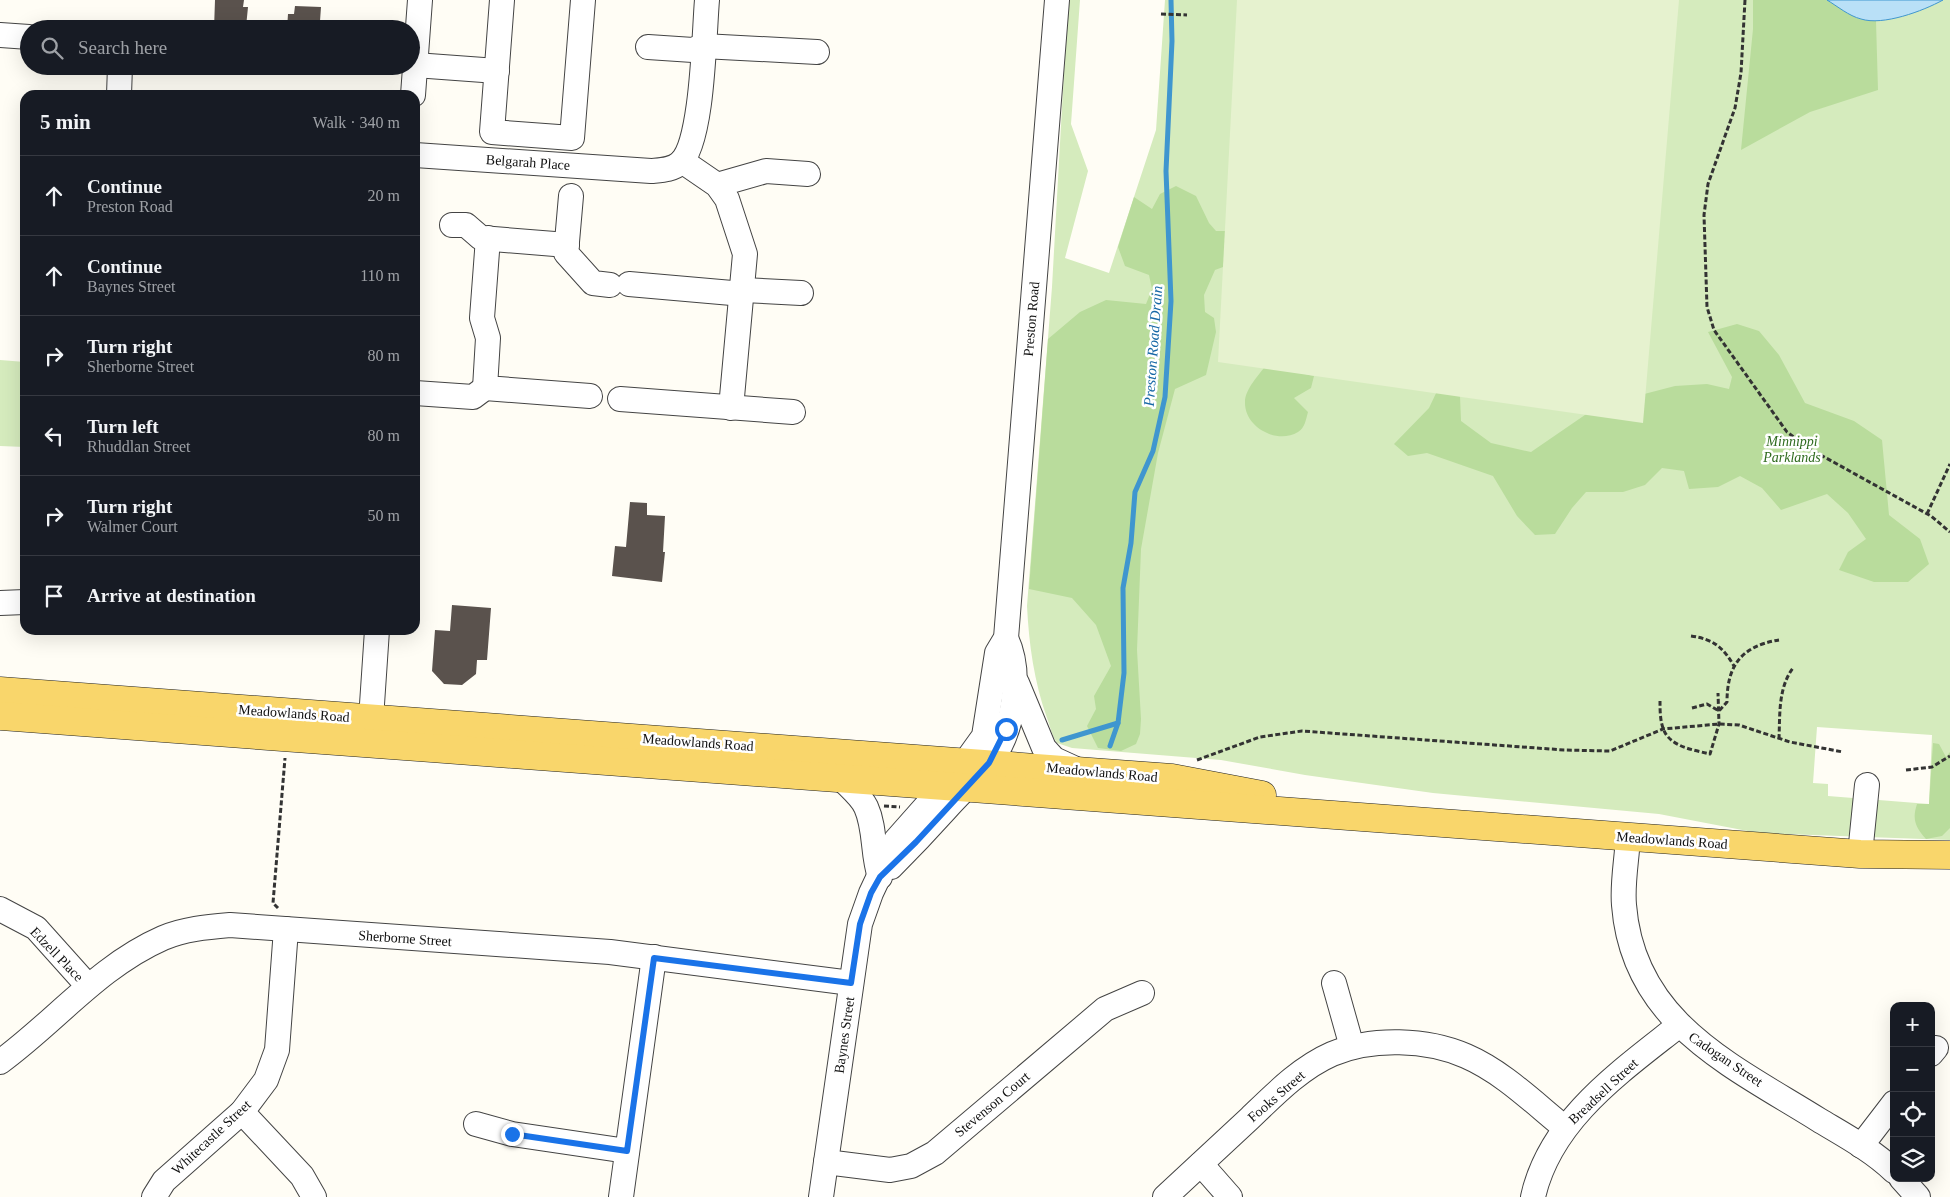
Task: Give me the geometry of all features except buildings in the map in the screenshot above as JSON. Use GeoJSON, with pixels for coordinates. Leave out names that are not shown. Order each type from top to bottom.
{"type":"FeatureCollection","features":[{"type":"Feature","properties":{"kind":"main road","name":"Meadowlands Road"},"geometry":{"type":"LineString","coordinates":[[0,691],[370,719],[966,774],[1393,820],[1860,854],[1950,855]]}},
{"type":"Feature","properties":{"kind":"main road","name":"Meadowlands Road"},"geometry":{"type":"LineString","coordinates":[[0,716],[840,777],[1078,770],[1172,778],[1393,820]]}},
{"type":"Feature","properties":{"kind":"street"},"geometry":{"type":"LineString","coordinates":[[418,20],[420,0]]}},
{"type":"Feature","properties":{"kind":"street"},"geometry":{"type":"LineString","coordinates":[[502,0],[492,132],[572,138],[583,0]]}},
{"type":"Feature","properties":{"kind":"street"},"geometry":{"type":"LineString","coordinates":[[708,0],[699,116],[690,148],[682,161],[717,185],[727,200],[745,254],[731,408]]}},
{"type":"Feature","properties":{"kind":"street","name":"Preston Road"},"geometry":{"type":"LineString","coordinates":[[966,774],[1006,729],[1016,681],[1013,654],[1006,638],[1056,0]]}},
{"type":"Feature","properties":{"kind":"street"},"geometry":{"type":"LineString","coordinates":[[0,35],[20,36]]}},
{"type":"Feature","properties":{"kind":"street"},"geometry":{"type":"LineString","coordinates":[[648,46],[693,50],[703,46],[817,52]]}},
{"type":"Feature","properties":{"kind":"street"},"geometry":{"type":"LineString","coordinates":[[420,65],[497,71]]}},
{"type":"Feature","properties":{"kind":"street"},"geometry":{"type":"LineString","coordinates":[[119,90],[120,75]]}},
{"type":"Feature","properties":{"kind":"street"},"geometry":{"type":"LineString","coordinates":[[413,90],[414,75]]}},
{"type":"Feature","properties":{"kind":"street","name":"Belgarah Place"},"geometry":{"type":"LineString","coordinates":[[420,155],[651,171],[672,168],[682,161]]}},
{"type":"Feature","properties":{"kind":"street"},"geometry":{"type":"LineString","coordinates":[[717,185],[766,171],[808,174]]}},
{"type":"Feature","properties":{"kind":"street"},"geometry":{"type":"LineString","coordinates":[[571,196],[566,253],[593,283],[732,292],[743,290],[801,294]]}},
{"type":"Feature","properties":{"kind":"street"},"geometry":{"type":"LineString","coordinates":[[452,225],[466,226],[480,238],[567,245]]}},
{"type":"Feature","properties":{"kind":"street"},"geometry":{"type":"LineString","coordinates":[[486,388],[488,338],[482,318],[488,238]]}},
{"type":"Feature","properties":{"kind":"street"},"geometry":{"type":"LineString","coordinates":[[420,393],[473,397],[486,388],[590,396]]}},
{"type":"Feature","properties":{"kind":"street"},"geometry":{"type":"LineString","coordinates":[[620,399],[793,412]]}},
{"type":"Feature","properties":{"kind":"street"},"geometry":{"type":"LineString","coordinates":[[0,603],[20,602]]}},
{"type":"Feature","properties":{"kind":"street"},"geometry":{"type":"LineString","coordinates":[[370,719],[376,635]]}},
{"type":"Feature","properties":{"kind":"street","name":"Preston Road"},"geometry":{"type":"LineString","coordinates":[[966,774],[984,736],[997,652],[1006,638]]}},
{"type":"Feature","properties":{"kind":"street"},"geometry":{"type":"LineString","coordinates":[[1016,681],[1044,748],[1054,759],[1078,770]]}},
{"type":"Feature","properties":{"kind":"street","name":"Baynes Street"},"geometry":{"type":"LineString","coordinates":[[821,1197],[860,924],[871,893],[880,877],[916,842],[966,774]]}},
{"type":"Feature","properties":{"kind":"street"},"geometry":{"type":"LineString","coordinates":[[840,777],[865,806],[870,822],[874,860],[880,877]]}},
{"type":"Feature","properties":{"kind":"street"},"geometry":{"type":"LineString","coordinates":[[1860,854],[1867,785]]}},
{"type":"Feature","properties":{"kind":"street","name":"Cadogan Street"},"geometry":{"type":"LineString","coordinates":[[1628,837],[1624,905],[1633,950],[1652,991],[1678,1026],[1708,1051],[1861,1146],[1890,1168]]}},
{"type":"Feature","properties":{"kind":"street","name":"Edzell Place"},"geometry":{"type":"LineString","coordinates":[[0,909],[36,928],[88,986]]}},
{"type":"Feature","properties":{"kind":"street","name":"Sherborne Street"},"geometry":{"type":"LineString","coordinates":[[0,1062],[23,1046],[88,986],[131,956],[164,938],[201,927],[230,925],[610,952],[851,983]]}},
{"type":"Feature","properties":{"kind":"street","name":"Whitecastle Street"},"geometry":{"type":"LineString","coordinates":[[154,1197],[164,1182],[242,1112],[266,1080],[277,1050],[283,929]]}},
{"type":"Feature","properties":{"kind":"street"},"geometry":{"type":"LineString","coordinates":[[621,1197],[654,958]]}},
{"type":"Feature","properties":{"kind":"street"},"geometry":{"type":"LineString","coordinates":[[1334,984],[1352,1047]]}},
{"type":"Feature","properties":{"kind":"street","name":"Stevenson Court"},"geometry":{"type":"LineString","coordinates":[[826,1162],[890,1170],[911,1166],[935,1153],[1105,1009],[1142,993]]}},
{"type":"Feature","properties":{"kind":"street","name":"Breadsell Street"},"geometry":{"type":"LineString","coordinates":[[1533,1197],[1549,1154],[1565,1128],[1613,1078],[1678,1026]]}},
{"type":"Feature","properties":{"kind":"street","name":"Fooks Street"},"geometry":{"type":"LineString","coordinates":[[1165,1197],[1288,1082],[1332,1054],[1352,1047],[1412,1043],[1442,1048],[1466,1056],[1491,1069],[1565,1128]]}},
{"type":"Feature","properties":{"kind":"street"},"geometry":{"type":"LineString","coordinates":[[1861,1146],[1890,1108]]}},
{"type":"Feature","properties":{"kind":"street"},"geometry":{"type":"LineString","coordinates":[[242,1112],[302,1176],[314,1197]]}},
{"type":"Feature","properties":{"kind":"street"},"geometry":{"type":"LineString","coordinates":[[476,1124],[512,1134],[627,1151]]}},
{"type":"Feature","properties":{"kind":"street"},"geometry":{"type":"LineString","coordinates":[[1201,1164],[1230,1197]]}},
{"type":"Feature","properties":{"kind":"street"},"geometry":{"type":"LineString","coordinates":[[1905,1182],[1918,1197]]}},
{"type":"Feature","properties":{"kind":"path"},"geometry":{"type":"LineString","coordinates":[[1745,0],[1741,73],[1735,108],[1708,184],[1704,215],[1707,307],[1714,330],[1787,432],[1808,448],[1927,514],[1950,532]]}},
{"type":"Feature","properties":{"kind":"path"},"geometry":{"type":"LineString","coordinates":[[1161,14],[1187,15]]}},
{"type":"Feature","properties":{"kind":"path"},"geometry":{"type":"LineString","coordinates":[[1927,514],[1950,464]]}},
{"type":"Feature","properties":{"kind":"path"},"geometry":{"type":"LineString","coordinates":[[1691,636],[1705,638],[1717,643],[1734,666]]}},
{"type":"Feature","properties":{"kind":"path"},"geometry":{"type":"LineString","coordinates":[[1718,711],[1727,702],[1727,682],[1734,666],[1745,653],[1763,642],[1779,640]]}},
{"type":"Feature","properties":{"kind":"path"},"geometry":{"type":"LineString","coordinates":[[1779,739],[1781,702],[1787,676],[1793,668]]}},
{"type":"Feature","properties":{"kind":"path"},"geometry":{"type":"LineString","coordinates":[[1660,701],[1663,730],[1671,740],[1685,748],[1710,754],[1719,724],[1718,693]]}},
{"type":"Feature","properties":{"kind":"path"},"geometry":{"type":"LineString","coordinates":[[1692,708],[1707,704],[1718,711]]}},
{"type":"Feature","properties":{"kind":"path"},"geometry":{"type":"LineString","coordinates":[[1195,761],[1260,737],[1302,731],[1332,730],[1381,733],[1555,750],[1610,752],[1663,730],[1719,724],[1739,725],[1779,739],[1843,752]]}},
{"type":"Feature","properties":{"kind":"path"},"geometry":{"type":"LineString","coordinates":[[1555,745],[1555,750]]}},
{"type":"Feature","properties":{"kind":"path"},"geometry":{"type":"LineString","coordinates":[[1906,770],[1932,767],[1950,756]]}},
{"type":"Feature","properties":{"kind":"path"},"geometry":{"type":"LineString","coordinates":[[283,929],[278,908],[273,903],[285,758]]}},
{"type":"Feature","properties":{"kind":"path"},"geometry":{"type":"LineString","coordinates":[[880,805],[904,808]]}},
{"type":"Feature","properties":{"kind":"green space","name":"Minnippi Parklands"},"geometry":{"type":"Polygon","coordinates":[[[1068,0],[1080,0],[1071,124],[1088,171],[1065,258],[1109,273],[1156,130],[1165,0],[1950,0],[1950,840],[1758,833],[1659,814],[1433,793],[1305,775],[1221,760],[1072,748],[1057,743],[1042,704],[1035,677],[1027,606],[1052,287],[1068,0]],[[1817,727],[1813,783],[1828,784],[1828,796],[1929,804],[1932,735],[1817,727]]]}},
{"type":"Feature","properties":{"kind":"green space"},"geometry":{"type":"Polygon","coordinates":[[[1237,0],[1679,0],[1643,423],[1218,362],[1237,0]]]}},
{"type":"Feature","properties":{"kind":"green space"},"geometry":{"type":"Polygon","coordinates":[[[1753,0],[1827,0],[1859,19],[1876,21],[1878,90],[1810,112],[1741,150],[1753,29],[1753,0]]]}},
{"type":"Feature","properties":{"kind":"green space"},"geometry":{"type":"Polygon","coordinates":[[[1176,186],[1196,196],[1209,223],[1216,231],[1231,231],[1223,267],[1215,270],[1204,295],[1205,312],[1214,318],[1216,332],[1206,375],[1175,389],[1158,453],[1141,549],[1137,650],[1141,719],[1140,734],[1136,744],[1121,751],[1098,748],[1087,726],[1096,709],[1094,696],[1111,666],[1096,625],[1072,598],[1029,589],[1048,339],[1080,312],[1106,300],[1146,304],[1152,289],[1149,275],[1125,266],[1118,247],[1134,197],[1152,209],[1160,194],[1176,186]]]}},
{"type":"Feature","properties":{"kind":"green space"},"geometry":{"type":"Polygon","coordinates":[[[1737,324],[1759,331],[1779,355],[1805,403],[1854,421],[1882,440],[1889,515],[1920,539],[1929,564],[1908,582],[1874,582],[1839,570],[1848,552],[1866,539],[1848,513],[1827,494],[1781,510],[1762,488],[1740,476],[1718,487],[1689,489],[1684,471],[1662,468],[1645,485],[1623,492],[1586,492],[1572,508],[1555,534],[1535,535],[1517,516],[1493,476],[1427,453],[1408,456],[1394,444],[1429,408],[1438,389],[1460,396],[1461,421],[1491,443],[1531,452],[1598,406],[1675,386],[1707,384],[1729,389],[1732,377],[1708,332],[1737,324]]]}},
{"type":"Feature","properties":{"kind":"green space"},"geometry":{"type":"Polygon","coordinates":[[[0,360],[20,362],[20,447],[0,446],[0,360]]]}},
{"type":"Feature","properties":{"kind":"green space"},"geometry":{"type":"Polygon","coordinates":[[[1266,365],[1314,376],[1311,388],[1294,398],[1308,412],[1305,423],[1298,432],[1290,435],[1272,435],[1256,426],[1246,411],[1247,392],[1266,365]]]}},
{"type":"Feature","properties":{"kind":"green space"},"geometry":{"type":"Polygon","coordinates":[[[1933,743],[1939,744],[1946,757],[1950,752],[1950,828],[1942,836],[1926,839],[1915,823],[1915,814],[1917,804],[1929,804],[1933,743]]]}},
{"type":"Feature","properties":{"kind":"water"},"geometry":{"type":"Polygon","coordinates":[[[1827,0],[1943,0],[1925,9],[1903,16],[1870,21],[1852,16],[1827,0]]]}},
{"type":"Feature","properties":{"kind":"waterway","name":"Preston Road Drain"},"geometry":{"type":"LineString","coordinates":[[1110,746],[1118,723],[1124,673],[1123,588],[1131,543],[1135,492],[1153,451],[1165,397],[1171,301],[1166,171],[1172,41],[1171,0]]}},
{"type":"Feature","properties":{"kind":"waterway"},"geometry":{"type":"LineString","coordinates":[[1062,740],[1118,723]]}},
{"type":"Feature","properties":{"kind":"route"},"geometry":{"type":"LineString","coordinates":[[512,1134],[627,1151],[654,958],[851,983],[860,924],[871,893],[880,877],[916,842],[989,763],[1006,729]]}}]}
